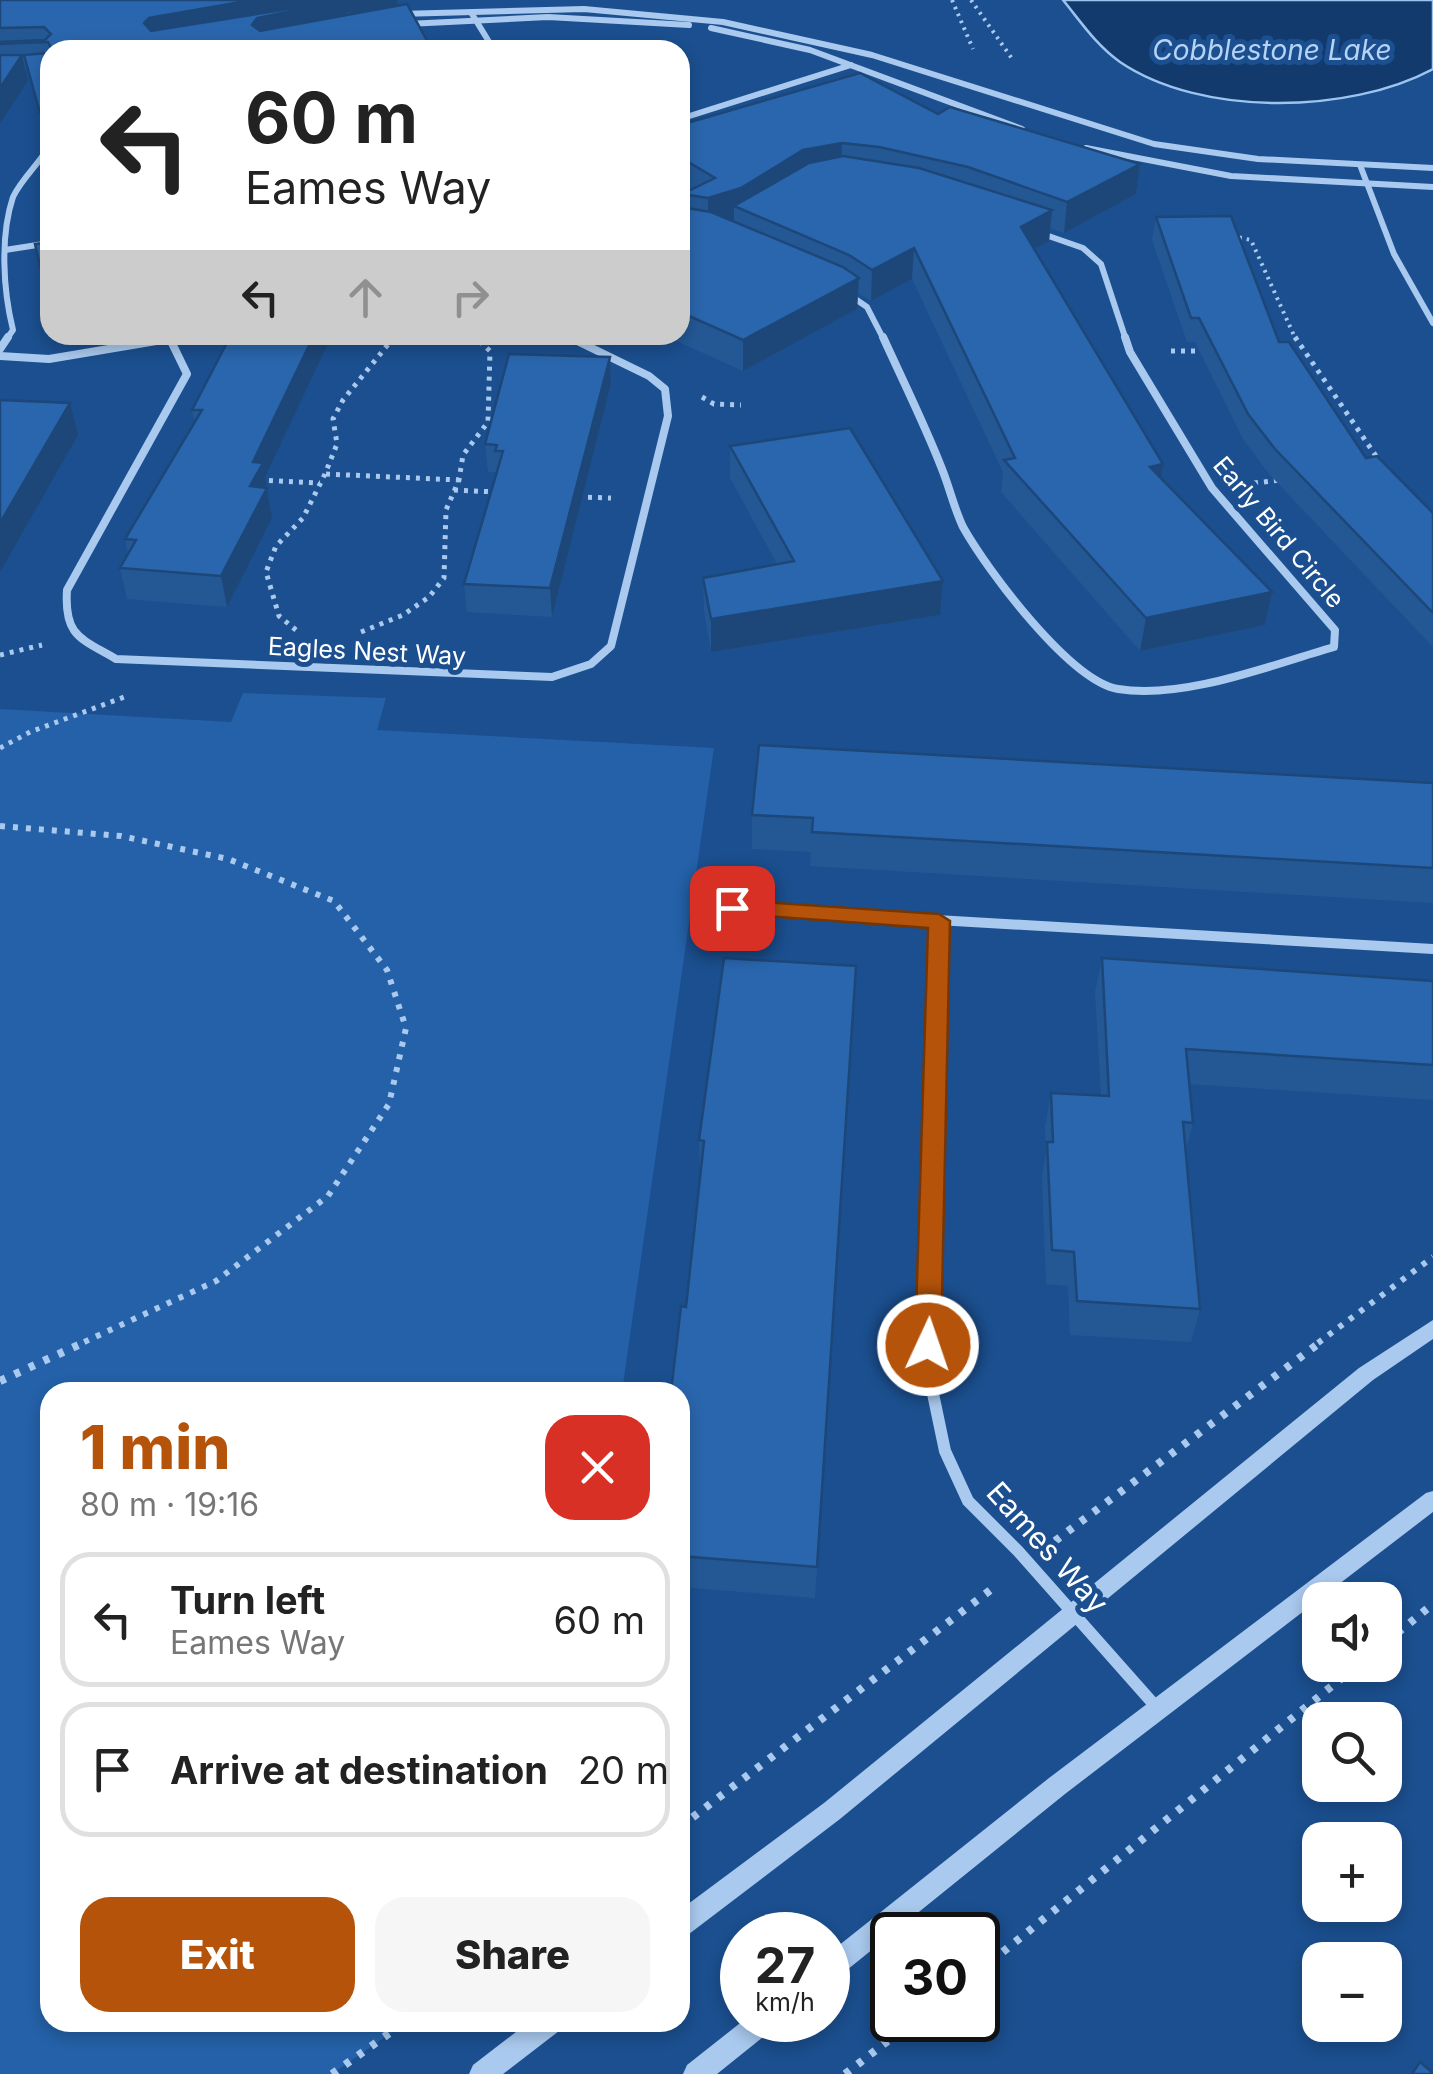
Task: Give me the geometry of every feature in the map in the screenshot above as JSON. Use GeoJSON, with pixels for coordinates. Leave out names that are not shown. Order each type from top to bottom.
{"type":"FeatureCollection","features":[{"type":"Feature","properties":{"kind":"street"},"geometry":{"type":"LineString","coordinates":[[469,9],[488,40]]}},
{"type":"Feature","properties":{"kind":"street"},"geometry":{"type":"LineString","coordinates":[[382,15],[469,9],[599,9],[770,30],[976,87],[1113,134],[1202,152],[1433,168]]}},
{"type":"Feature","properties":{"kind":"street"},"geometry":{"type":"LineString","coordinates":[[404,24],[474,18],[594,16],[710,28],[761,37],[852,65],[1032,133]]}},
{"type":"Feature","properties":{"kind":"street"},"geometry":{"type":"LineString","coordinates":[[690,116],[875,59]]}},
{"type":"Feature","properties":{"kind":"street"},"geometry":{"type":"LineString","coordinates":[[1089,149],[1113,134]]}},
{"type":"Feature","properties":{"kind":"street"},"geometry":{"type":"LineString","coordinates":[[1070,144],[1231,176],[1433,187]]}},
{"type":"Feature","properties":{"kind":"street"},"geometry":{"type":"LineString","coordinates":[[40,159],[14,195],[2,223],[5,250],[1,294],[13,330],[0,352],[50,359],[134,345]]}},
{"type":"Feature","properties":{"kind":"street"},"geometry":{"type":"LineString","coordinates":[[1360,165],[1394,254],[1433,323]]}},
{"type":"Feature","properties":{"kind":"street","name":"Early Bird Circle"},"geometry":{"type":"LineString","coordinates":[[846,292],[868,307],[877,323],[944,472],[948,499],[965,530],[1075,668],[1096,682],[1122,690],[1164,689],[1334,646],[1335,630],[1212,488],[1150,392],[1130,352],[1101,264],[1083,248],[1024,228]]}},
{"type":"Feature","properties":{"kind":"street"},"geometry":{"type":"LineString","coordinates":[[5,250],[40,245]]}},
{"type":"Feature","properties":{"kind":"street","name":"Eagles Nest Way"},"geometry":{"type":"LineString","coordinates":[[173,345],[187,374],[68,590],[65,618],[79,637],[116,659],[552,677],[591,664],[611,646],[668,416],[665,389],[648,376],[585,345]]}},
{"type":"Feature","properties":{"kind":"street"},"geometry":{"type":"LineString","coordinates":[[732,908],[1433,948]]}},
{"type":"Feature","properties":{"kind":"street","name":"Eames Way"},"geometry":{"type":"LineString","coordinates":[[939,921],[927,1365],[945,1451],[968,1501],[1158,1709]]}},
{"type":"Feature","properties":{"kind":"street"},"geometry":{"type":"LineString","coordinates":[[690,1917],[832,1810],[1366,1374],[1433,1328]]}},
{"type":"Feature","properties":{"kind":"street"},"geometry":{"type":"LineString","coordinates":[[850,1952],[1158,1709],[1433,1500]]}},
{"type":"Feature","properties":{"kind":"street"},"geometry":{"type":"LineString","coordinates":[[482,2074],[537,2032]]}},
{"type":"Feature","properties":{"kind":"street"},"geometry":{"type":"LineString","coordinates":[[696,2074],[736,2042]]}},
{"type":"Feature","properties":{"kind":"path"},"geometry":{"type":"LineString","coordinates":[[1218,234],[1251,240],[1301,350],[1384,468],[1365,470]]}},
{"type":"Feature","properties":{"kind":"path"},"geometry":{"type":"LineString","coordinates":[[301,633],[279,616],[266,572],[276,546],[303,518],[325,474],[337,444],[333,419],[343,400],[388,345]]}},
{"type":"Feature","properties":{"kind":"path"},"geometry":{"type":"LineString","coordinates":[[344,637],[403,615],[429,597],[444,578],[446,510],[464,456],[488,422],[492,391],[490,351],[484,345]]}},
{"type":"Feature","properties":{"kind":"path"},"geometry":{"type":"LineString","coordinates":[[1154,351],[1210,350]]}},
{"type":"Feature","properties":{"kind":"path"},"geometry":{"type":"LineString","coordinates":[[325,474],[459,480]]}},
{"type":"Feature","properties":{"kind":"path"},"geometry":{"type":"LineString","coordinates":[[1238,486],[1292,479]]}},
{"type":"Feature","properties":{"kind":"path"},"geometry":{"type":"LineString","coordinates":[[246,480],[320,483]]}},
{"type":"Feature","properties":{"kind":"path"},"geometry":{"type":"LineString","coordinates":[[454,490],[512,493]]}},
{"type":"Feature","properties":{"kind":"path"},"geometry":{"type":"LineString","coordinates":[[570,496],[647,500]]}},
{"type":"Feature","properties":{"kind":"path"},"geometry":{"type":"LineString","coordinates":[[0,656],[42,645]]}},
{"type":"Feature","properties":{"kind":"path"},"geometry":{"type":"LineString","coordinates":[[0,748],[30,732],[130,695]]}},
{"type":"Feature","properties":{"kind":"path"},"geometry":{"type":"LineString","coordinates":[[0,826],[121,836],[228,859],[334,901],[387,970],[406,1028],[389,1104],[328,1196],[216,1280],[0,1381]]}},
{"type":"Feature","properties":{"kind":"path"},"geometry":{"type":"LineString","coordinates":[[1402,1629],[1433,1604]]}},
{"type":"Feature","properties":{"kind":"path"},"geometry":{"type":"LineString","coordinates":[[1000,1954],[1337,1682]]}},
{"type":"Feature","properties":{"kind":"path"},"geometry":{"type":"LineString","coordinates":[[332,2074],[391,2032]]}},
{"type":"Feature","properties":{"kind":"path"},"geometry":{"type":"LineString","coordinates":[[845,2074],[887,2042]]}},
{"type":"Feature","properties":{"kind":"shaded area"},"geometry":{"type":"Polygon","coordinates":[[[243,693],[386,698],[377,730],[714,748],[623,1382],[40,1382],[40,2032],[392,2032],[332,2074],[0,2074],[0,709],[231,722],[243,693]]]}},
{"type":"Feature","properties":{"kind":"water","name":"Cobblestone Lake"},"geometry":{"type":"Polygon","coordinates":[[[1063,0],[1433,0],[1433,69],[1360,95],[1318,101],[1275,103],[1191,93],[1153,80],[1120,62],[1096,41],[1063,0]]]}},
{"type":"Feature","properties":{"kind":"building"},"geometry":{"type":"Polygon","coordinates":[[[0,0],[252,0],[149,18],[144,23],[151,31],[344,0],[257,18],[252,25],[260,31],[407,4],[427,40],[45,40],[51,34],[44,27],[0,28],[0,0]]]}},
{"type":"Feature","properties":{"kind":"building"},"geometry":{"type":"Polygon","coordinates":[[[40,40],[40,42],[0,42],[40,40]]]}},
{"type":"Feature","properties":{"kind":"building"},"geometry":{"type":"Polygon","coordinates":[[[40,54],[40,113],[24,55],[40,54]]]}},
{"type":"Feature","properties":{"kind":"building"},"geometry":{"type":"Polygon","coordinates":[[[0,55],[22,55],[0,88],[0,55]]]}},
{"type":"Feature","properties":{"kind":"building"},"geometry":{"type":"Polygon","coordinates":[[[860,73],[938,114],[950,107],[1140,164],[1067,202],[968,167],[842,143],[803,150],[741,188],[708,198],[690,195],[690,190],[715,178],[690,163],[690,122],[860,73]]]}},
{"type":"Feature","properties":{"kind":"building"},"geometry":{"type":"Polygon","coordinates":[[[843,156],[919,168],[1052,210],[1021,227],[1163,464],[1150,467],[1272,592],[1146,618],[1004,460],[1015,458],[914,248],[872,270],[849,255],[734,206],[809,163],[843,156]]]}},
{"type":"Feature","properties":{"kind":"building"},"geometry":{"type":"Polygon","coordinates":[[[690,209],[711,212],[843,267],[859,278],[743,340],[690,316],[690,209]]]}},
{"type":"Feature","properties":{"kind":"building"},"geometry":{"type":"Polygon","coordinates":[[[1231,216],[1279,342],[1289,342],[1366,458],[1377,456],[1433,513],[1433,613],[1275,449],[1248,414],[1199,318],[1191,318],[1156,217],[1231,216]]]}},
{"type":"Feature","properties":{"kind":"building"},"geometry":{"type":"Polygon","coordinates":[[[226,345],[309,345],[253,462],[263,463],[250,486],[267,488],[221,576],[120,568],[136,540],[125,539],[202,410],[192,410],[226,345]]]}},
{"type":"Feature","properties":{"kind":"building"},"geometry":{"type":"Polygon","coordinates":[[[509,354],[610,357],[550,588],[464,584],[503,451],[495,451],[497,445],[485,444],[509,354]]]}},
{"type":"Feature","properties":{"kind":"building"},"geometry":{"type":"Polygon","coordinates":[[[0,400],[70,403],[0,523],[0,400]]]}},
{"type":"Feature","properties":{"kind":"building"},"geometry":{"type":"Polygon","coordinates":[[[850,428],[943,581],[711,619],[703,578],[794,561],[730,446],[850,428]]]}},
{"type":"Feature","properties":{"kind":"building"},"geometry":{"type":"Polygon","coordinates":[[[759,745],[1433,783],[1433,868],[812,832],[813,818],[752,815],[759,745]]]}},
{"type":"Feature","properties":{"kind":"building"},"geometry":{"type":"Polygon","coordinates":[[[724,958],[856,966],[817,1567],[690,1557],[690,1382],[672,1382],[681,1306],[686,1307],[704,1141],[699,1140],[724,958]]]}},
{"type":"Feature","properties":{"kind":"building"},"geometry":{"type":"Polygon","coordinates":[[[1102,958],[1433,981],[1433,1065],[1186,1049],[1193,1123],[1183,1122],[1200,1309],[1077,1301],[1074,1252],[1052,1250],[1047,1142],[1053,1142],[1051,1093],[1109,1096],[1102,958]]]}},
{"type":"Feature","properties":{"kind":"building"},"geometry":{"type":"Polygon","coordinates":[[[1420,2062],[1433,2073],[1433,2074],[1412,2074],[1420,2062]]]}},
{"type":"Feature","properties":{"kind":"route"},"geometry":{"type":"LineString","coordinates":[[732,908],[939,921],[928,1345]]}}]}
